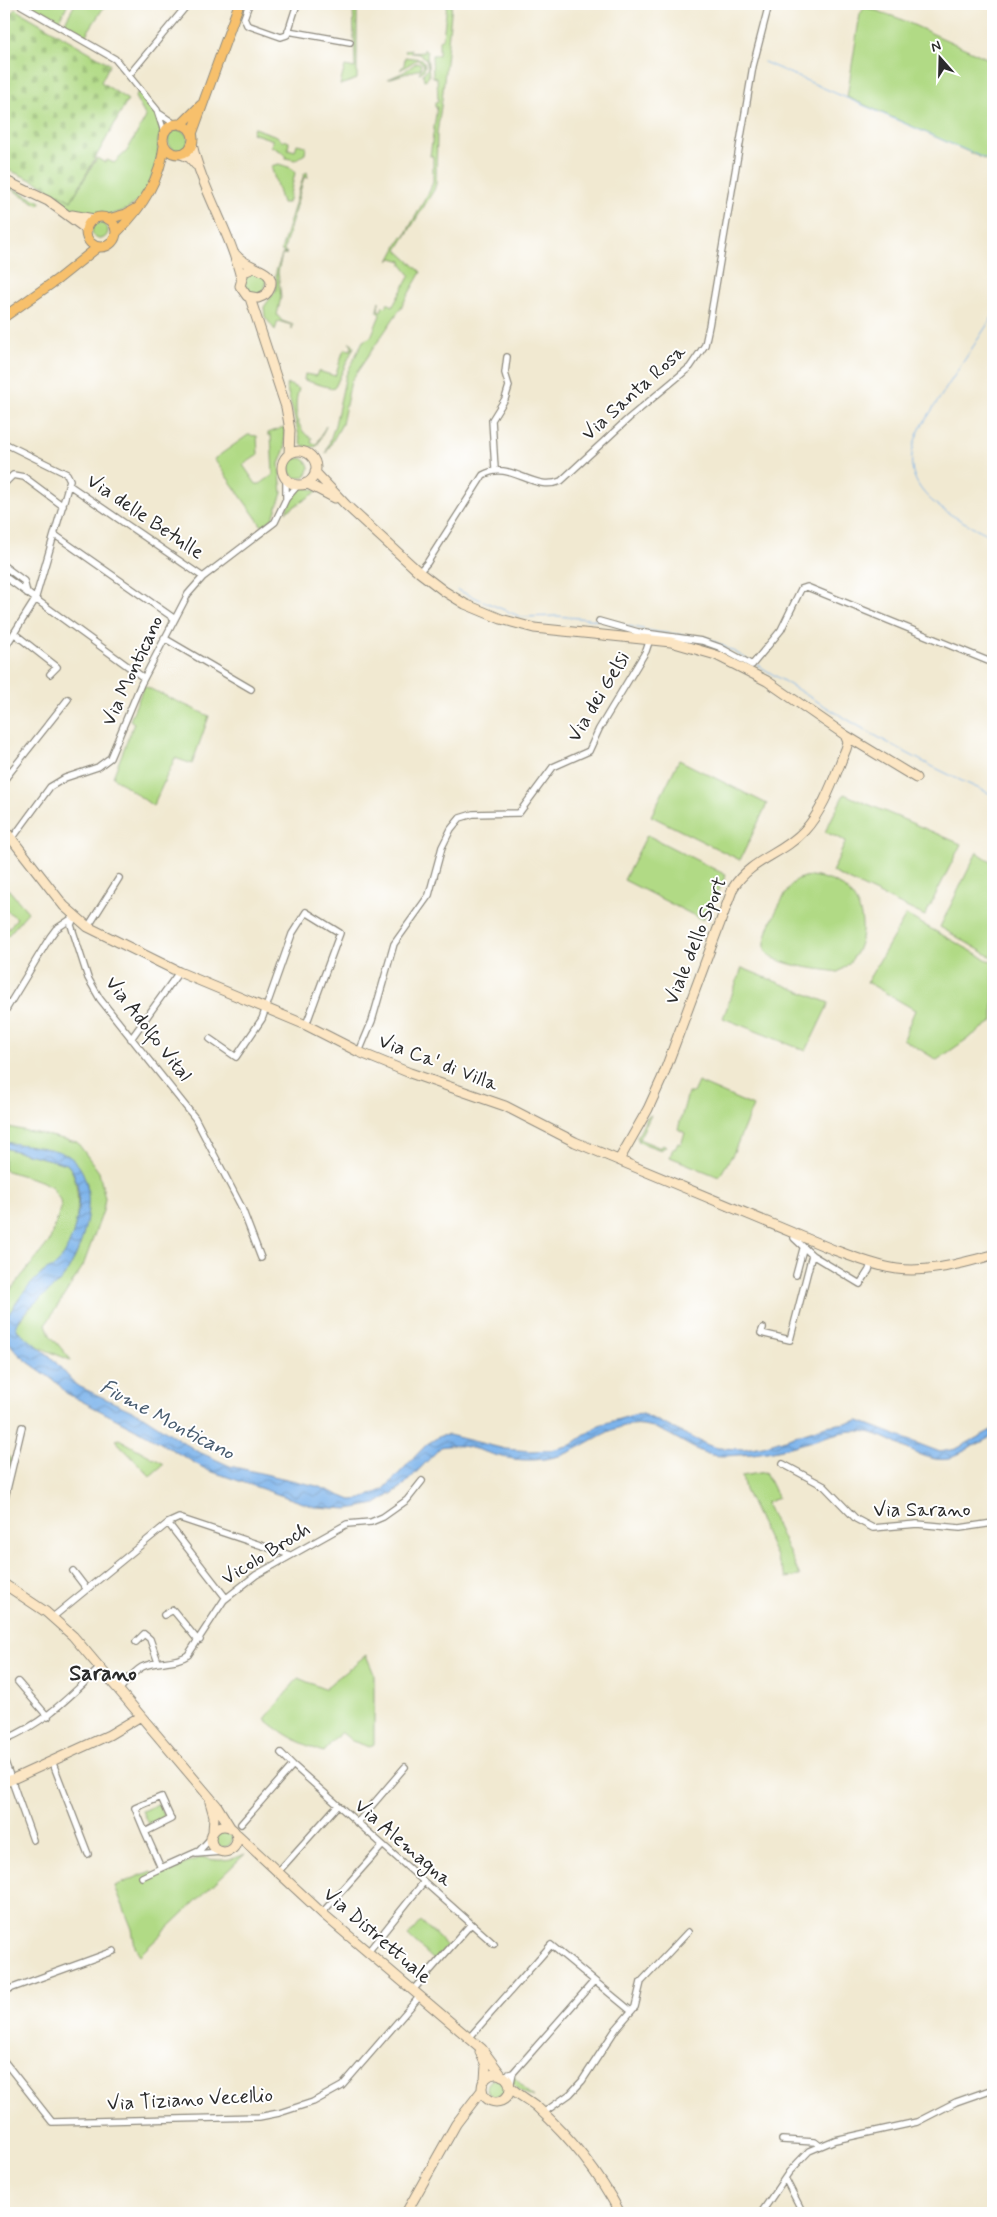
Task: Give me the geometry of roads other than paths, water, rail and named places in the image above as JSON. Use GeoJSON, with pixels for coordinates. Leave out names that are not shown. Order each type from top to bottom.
{"type":"FeatureCollection","features":[{"type":"Feature","properties":{"kind":"main road"},"geometry":{"type":"LineString","coordinates":[[4,317],[98,247],[112,242],[116,233],[142,204],[169,161],[187,151],[192,144],[192,134],[238,4]]}},
{"type":"Feature","properties":{"kind":"main road"},"geometry":{"type":"LineString","coordinates":[[156,180],[164,146],[164,132],[178,124],[205,99]]}},
{"type":"Feature","properties":{"kind":"main road"},"geometry":{"type":"LineString","coordinates":[[178,124],[192,134]]}},
{"type":"Feature","properties":{"kind":"main road"},"geometry":{"type":"LineString","coordinates":[[164,146],[170,153],[179,154]]}},
{"type":"Feature","properties":{"kind":"main road"},"geometry":{"type":"LineString","coordinates":[[73,267],[88,240],[86,229],[94,218],[108,219],[126,214],[142,204]]}},
{"type":"Feature","properties":{"kind":"main road"},"geometry":{"type":"LineString","coordinates":[[108,219],[114,225],[116,233]]}},
{"type":"Feature","properties":{"kind":"main road"},"geometry":{"type":"LineString","coordinates":[[88,240],[98,247]]}},
{"type":"Feature","properties":{"kind":"street"},"geometry":{"type":"LineString","coordinates":[[19,4],[111,57],[129,75],[157,110],[178,124]]}},
{"type":"Feature","properties":{"kind":"street"},"geometry":{"type":"LineString","coordinates":[[249,4],[244,18],[249,27],[281,38],[288,31],[297,4]]}},
{"type":"Feature","properties":{"kind":"street","name":"Via Santa Rosa"},"geometry":{"type":"LineString","coordinates":[[496,469],[503,469],[539,484],[554,484],[561,481],[699,357],[705,345],[709,326],[753,66],[769,4]]}},
{"type":"Feature","properties":{"kind":"street"},"geometry":{"type":"LineString","coordinates":[[129,75],[185,5]]}},
{"type":"Feature","properties":{"kind":"street"},"geometry":{"type":"LineString","coordinates":[[288,31],[350,42]]}},
{"type":"Feature","properties":{"kind":"street"},"geometry":{"type":"LineString","coordinates":[[157,110],[164,132]]}},
{"type":"Feature","properties":{"kind":"street"},"geometry":{"type":"LineString","coordinates":[[192,144],[200,172],[232,249],[241,278],[241,288],[250,298],[259,322],[284,400],[290,430],[289,454],[283,462],[282,468],[286,479],[316,488],[323,489],[328,486]]}},
{"type":"Feature","properties":{"kind":"street"},"geometry":{"type":"LineString","coordinates":[[179,154],[190,158],[200,172]]}},
{"type":"Feature","properties":{"kind":"street"},"geometry":{"type":"LineString","coordinates":[[4,180],[26,189],[66,212],[86,229]]}},
{"type":"Feature","properties":{"kind":"street"},"geometry":{"type":"LineString","coordinates":[[66,212],[94,218]]}},
{"type":"Feature","properties":{"kind":"street"},"geometry":{"type":"LineString","coordinates":[[232,249],[243,264],[265,271],[270,279],[269,290],[262,297],[259,322]]}},
{"type":"Feature","properties":{"kind":"street"},"geometry":{"type":"LineString","coordinates":[[241,278],[247,270],[254,268]]}},
{"type":"Feature","properties":{"kind":"street"},"geometry":{"type":"LineString","coordinates":[[250,298],[262,297]]}},
{"type":"Feature","properties":{"kind":"street"},"geometry":{"type":"LineString","coordinates":[[419,572],[427,563],[483,474],[496,469],[492,420],[505,400],[509,386],[505,373],[507,357]]}},
{"type":"Feature","properties":{"kind":"street"},"geometry":{"type":"LineString","coordinates":[[290,430],[300,451],[313,459],[316,472],[328,486],[419,572],[457,599],[501,619],[548,630],[624,637],[700,649],[719,647],[749,664],[754,663],[781,630],[791,606],[804,586],[993,663]]}},
{"type":"Feature","properties":{"kind":"street","name":"Via delle Betulle"},"geometry":{"type":"LineString","coordinates":[[4,443],[67,474],[70,482],[203,576]]}},
{"type":"Feature","properties":{"kind":"street"},"geometry":{"type":"LineString","coordinates":[[289,454],[300,451]]}},
{"type":"Feature","properties":{"kind":"street"},"geometry":{"type":"LineString","coordinates":[[302,484],[316,472]]}},
{"type":"Feature","properties":{"kind":"street"},"geometry":{"type":"LineString","coordinates":[[6,482],[13,475],[24,477],[63,506]]}},
{"type":"Feature","properties":{"kind":"street","name":"Via Monticano"},"geometry":{"type":"LineString","coordinates":[[286,479],[286,499]]}},
{"type":"Feature","properties":{"kind":"street"},"geometry":{"type":"LineString","coordinates":[[4,649],[35,600],[70,482]]}},
{"type":"Feature","properties":{"kind":"street","name":"Via Monticano"},"geometry":{"type":"LineString","coordinates":[[4,846],[12,839],[50,786],[65,778],[98,767],[110,758],[144,678],[188,594],[203,576],[275,522],[286,499],[302,484]]}},
{"type":"Feature","properties":{"kind":"street"},"geometry":{"type":"LineString","coordinates":[[316,488],[346,505]]}},
{"type":"Feature","properties":{"kind":"street"},"geometry":{"type":"LineString","coordinates":[[55,536],[175,619]]}},
{"type":"Feature","properties":{"kind":"street"},"geometry":{"type":"LineString","coordinates":[[4,566],[24,581],[27,593]]}},
{"type":"Feature","properties":{"kind":"street"},"geometry":{"type":"LineString","coordinates":[[4,576],[144,678]]}},
{"type":"Feature","properties":{"kind":"street"},"geometry":{"type":"LineString","coordinates":[[599,621],[700,649],[767,681],[845,735],[916,778]]}},
{"type":"Feature","properties":{"kind":"street"},"geometry":{"type":"LineString","coordinates":[[14,634],[57,667],[50,674]]}},
{"type":"Feature","properties":{"kind":"street"},"geometry":{"type":"LineString","coordinates":[[164,638],[251,689]]}},
{"type":"Feature","properties":{"kind":"street","name":"Via dei Gelsi"},"geometry":{"type":"LineString","coordinates":[[359,1052],[372,1021],[394,944],[429,895],[442,847],[451,829],[460,818],[473,814],[519,813],[553,767],[590,751],[599,729],[650,641]]}},
{"type":"Feature","properties":{"kind":"street"},"geometry":{"type":"LineString","coordinates":[[4,780],[68,699]]}},
{"type":"Feature","properties":{"kind":"street","name":"Viale dello Sport"},"geometry":{"type":"LineString","coordinates":[[619,1160],[648,1109],[662,1076],[732,888],[749,868],[793,840],[811,821],[846,749],[848,742],[845,735]]}},
{"type":"Feature","properties":{"kind":"street"},"geometry":{"type":"LineString","coordinates":[[4,828],[74,916],[56,929],[50,937],[4,1013]]}},
{"type":"Feature","properties":{"kind":"street"},"geometry":{"type":"LineString","coordinates":[[88,926],[119,878]]}},
{"type":"Feature","properties":{"kind":"street"},"geometry":{"type":"LineString","coordinates":[[210,1040],[236,1057],[262,1019],[292,934],[306,912],[324,921],[340,933],[306,1025]]}},
{"type":"Feature","properties":{"kind":"street","name":"Via Ca' di Villa"},"geometry":{"type":"LineString","coordinates":[[74,916],[88,926],[179,972],[306,1025],[359,1052],[410,1073],[505,1106],[550,1130],[834,1250],[871,1263],[896,1269],[935,1269],[993,1254]]}},
{"type":"Feature","properties":{"kind":"street","name":"Via Adolfo Vital"},"geometry":{"type":"LineString","coordinates":[[74,916],[71,925],[88,978],[110,1013],[195,1118],[237,1198],[261,1258]]}},
{"type":"Feature","properties":{"kind":"street"},"geometry":{"type":"LineString","coordinates":[[131,1039],[179,972]]}},
{"type":"Feature","properties":{"kind":"street"},"geometry":{"type":"LineString","coordinates":[[795,1233],[794,1238],[803,1248],[860,1284],[871,1263]]}},
{"type":"Feature","properties":{"kind":"street"},"geometry":{"type":"LineString","coordinates":[[796,1275],[803,1248]]}},
{"type":"Feature","properties":{"kind":"street"},"geometry":{"type":"LineString","coordinates":[[760,1330],[790,1340],[812,1255]]}},
{"type":"Feature","properties":{"kind":"street"},"geometry":{"type":"LineString","coordinates":[[4,1502],[22,1427]]}},
{"type":"Feature","properties":{"kind":"street","name":"Via Sarano"},"geometry":{"type":"LineString","coordinates":[[783,1464],[824,1486],[856,1520],[873,1528],[916,1524],[960,1528],[993,1523]]}},
{"type":"Feature","properties":{"kind":"street","name":"Vicolo Broch"},"geometry":{"type":"LineString","coordinates":[[120,1689],[137,1670],[158,1662],[184,1657],[200,1640],[212,1616],[226,1598],[256,1575],[347,1524],[371,1522],[383,1518],[407,1500],[422,1481]]}},
{"type":"Feature","properties":{"kind":"street"},"geometry":{"type":"LineString","coordinates":[[53,1617],[86,1588],[168,1523],[179,1518],[290,1555]]}},
{"type":"Feature","properties":{"kind":"street"},"geometry":{"type":"LineString","coordinates":[[168,1523],[226,1598]]}},
{"type":"Feature","properties":{"kind":"street"},"geometry":{"type":"LineString","coordinates":[[74,1571],[86,1588]]}},
{"type":"Feature","properties":{"kind":"street"},"geometry":{"type":"LineString","coordinates":[[4,1584],[53,1617],[101,1667],[204,1790],[237,1834]]}},
{"type":"Feature","properties":{"kind":"street"},"geometry":{"type":"LineString","coordinates":[[164,1615],[173,1610],[196,1638],[200,1640]]}},
{"type":"Feature","properties":{"kind":"street"},"geometry":{"type":"LineString","coordinates":[[136,1642],[144,1634],[150,1639],[158,1662]]}},
{"type":"Feature","properties":{"kind":"street"},"geometry":{"type":"LineString","coordinates":[[4,1740],[27,1730],[48,1717],[101,1667]]}},
{"type":"Feature","properties":{"kind":"street"},"geometry":{"type":"LineString","coordinates":[[18,1682],[48,1717]]}},
{"type":"Feature","properties":{"kind":"street"},"geometry":{"type":"LineString","coordinates":[[7,1781],[109,1735],[141,1716]]}},
{"type":"Feature","properties":{"kind":"street","name":"Via Alemagna"},"geometry":{"type":"LineString","coordinates":[[280,1753],[423,1883],[494,1944]]}},
{"type":"Feature","properties":{"kind":"street"},"geometry":{"type":"LineString","coordinates":[[4,1759],[7,1781],[33,1840]]}},
{"type":"Feature","properties":{"kind":"street"},"geometry":{"type":"LineString","coordinates":[[52,1761],[88,1854]]}},
{"type":"Feature","properties":{"kind":"street"},"geometry":{"type":"LineString","coordinates":[[236,1847],[237,1834],[241,1824],[293,1765]]}},
{"type":"Feature","properties":{"kind":"street"},"geometry":{"type":"LineString","coordinates":[[357,1823],[405,1767]]}},
{"type":"Feature","properties":{"kind":"street"},"geometry":{"type":"LineString","coordinates":[[204,1790],[213,1811],[213,1846],[222,1852]]}},
{"type":"Feature","properties":{"kind":"street"},"geometry":{"type":"LineString","coordinates":[[145,1832],[171,1819],[161,1797],[135,1808],[145,1832],[161,1868]]}},
{"type":"Feature","properties":{"kind":"street"},"geometry":{"type":"LineString","coordinates":[[278,1872],[337,1806]]}},
{"type":"Feature","properties":{"kind":"street"},"geometry":{"type":"LineString","coordinates":[[192,1855],[222,1826],[230,1827],[241,1824]]}},
{"type":"Feature","properties":{"kind":"street","name":"Via Distrettuale"},"geometry":{"type":"LineString","coordinates":[[237,1834],[322,1913],[490,2057],[510,2086],[543,2113],[591,2166],[620,2213]]}},
{"type":"Feature","properties":{"kind":"street"},"geometry":{"type":"LineString","coordinates":[[322,1913],[382,1846]]}},
{"type":"Feature","properties":{"kind":"street"},"geometry":{"type":"LineString","coordinates":[[142,1877],[192,1855],[229,1852],[236,1847],[248,1848],[260,1855]]}},
{"type":"Feature","properties":{"kind":"street"},"geometry":{"type":"LineString","coordinates":[[368,1952],[423,1883]]}},
{"type":"Feature","properties":{"kind":"street"},"geometry":{"type":"LineString","coordinates":[[416,1993],[471,1924]]}},
{"type":"Feature","properties":{"kind":"street"},"geometry":{"type":"LineString","coordinates":[[543,2113],[580,2085],[616,2029],[636,2005],[641,1982],[688,1932]]}},
{"type":"Feature","properties":{"kind":"street"},"geometry":{"type":"LineString","coordinates":[[471,2040],[551,1945],[631,2011]]}},
{"type":"Feature","properties":{"kind":"street"},"geometry":{"type":"LineString","coordinates":[[4,1991],[114,1951]]}},
{"type":"Feature","properties":{"kind":"street"},"geometry":{"type":"LineString","coordinates":[[468,2109],[481,2102],[498,2102],[509,2094],[513,2073],[594,1981]]}},
{"type":"Feature","properties":{"kind":"street","name":"Via Tiziano Vecellio"},"geometry":{"type":"LineString","coordinates":[[4,2061],[52,2122],[259,2117],[313,2102],[342,2086],[416,1993]]}},
{"type":"Feature","properties":{"kind":"street","name":"Via Distrettuale"},"geometry":{"type":"LineString","coordinates":[[406,2213],[456,2124],[482,2090],[485,2080],[485,2062],[471,2040]]}},
{"type":"Feature","properties":{"kind":"street"},"geometry":{"type":"LineString","coordinates":[[485,2080],[493,2075],[502,2076],[513,2073]]}},
{"type":"Feature","properties":{"kind":"street"},"geometry":{"type":"LineString","coordinates":[[761,2213],[789,2172],[809,2151],[835,2140],[917,2122],[956,2102],[993,2089]]}},
{"type":"Feature","properties":{"kind":"street"},"geometry":{"type":"LineString","coordinates":[[482,2090],[490,2101]]}},
{"type":"Feature","properties":{"kind":"street"},"geometry":{"type":"LineString","coordinates":[[504,2099],[515,2098],[530,2101]]}},
{"type":"Feature","properties":{"kind":"street"},"geometry":{"type":"LineString","coordinates":[[782,2140],[815,2142],[820,2146]]}},
{"type":"Feature","properties":{"kind":"street"},"geometry":{"type":"LineString","coordinates":[[785,2178],[803,2213]]}},
{"type":"Feature","properties":{"kind":"water"},"geometry":{"type":"Polygon","coordinates":[[[4,1142],[45,1148],[67,1155],[79,1166],[86,1181],[88,1198],[83,1236],[68,1270],[59,1282],[25,1312],[16,1325],[17,1330],[50,1356],[76,1385],[143,1416],[197,1451],[230,1466],[317,1486],[351,1500],[361,1499],[383,1490],[427,1444],[440,1436],[449,1435],[505,1449],[551,1450],[571,1445],[599,1425],[643,1414],[718,1448],[744,1449],[763,1446],[826,1426],[859,1421],[940,1452],[956,1449],[993,1429],[993,1436],[949,1459],[926,1457],[883,1437],[860,1431],[828,1436],[774,1451],[721,1456],[705,1453],[667,1433],[651,1427],[631,1425],[620,1427],[566,1453],[536,1460],[509,1458],[465,1447],[441,1447],[402,1487],[376,1504],[349,1509],[315,1507],[207,1470],[145,1434],[66,1393],[58,1384],[27,1361],[10,1344],[6,1333],[5,1320],[27,1288],[46,1270],[57,1264],[65,1252],[75,1227],[79,1199],[74,1174],[67,1164],[4,1148],[4,1142]]]}},
{"type":"Feature","properties":{"kind":"waterway"},"geometry":{"type":"LineString","coordinates":[[764,62],[993,162]]}},
{"type":"Feature","properties":{"kind":"waterway"},"geometry":{"type":"LineString","coordinates":[[993,316],[921,427],[913,449],[912,468],[918,484],[928,497],[942,509],[993,537]]}},
{"type":"Feature","properties":{"kind":"waterway"},"geometry":{"type":"LineString","coordinates":[[457,590],[521,617],[558,616],[598,620]]}},
{"type":"Feature","properties":{"kind":"waterway"},"geometry":{"type":"LineString","coordinates":[[619,624],[656,632],[708,638],[753,662]]}},
{"type":"Feature","properties":{"kind":"waterway"},"geometry":{"type":"LineString","coordinates":[[756,664],[843,717],[902,750],[993,795]]}},
{"type":"Feature","properties":{"kind":"waterway"},"geometry":{"type":"LineString","coordinates":[[4,1342],[10,1343]]}},
{"type":"Feature","properties":{"kind":"district","name":"Sarano"},"geometry":{"type":"Point","coordinates":[103,1674]}},
{"type":"Feature","properties":{"kind":"water label","name":"Fiume Monticano"},"geometry":{"type":"Point","coordinates":[167,1420]}}]}
